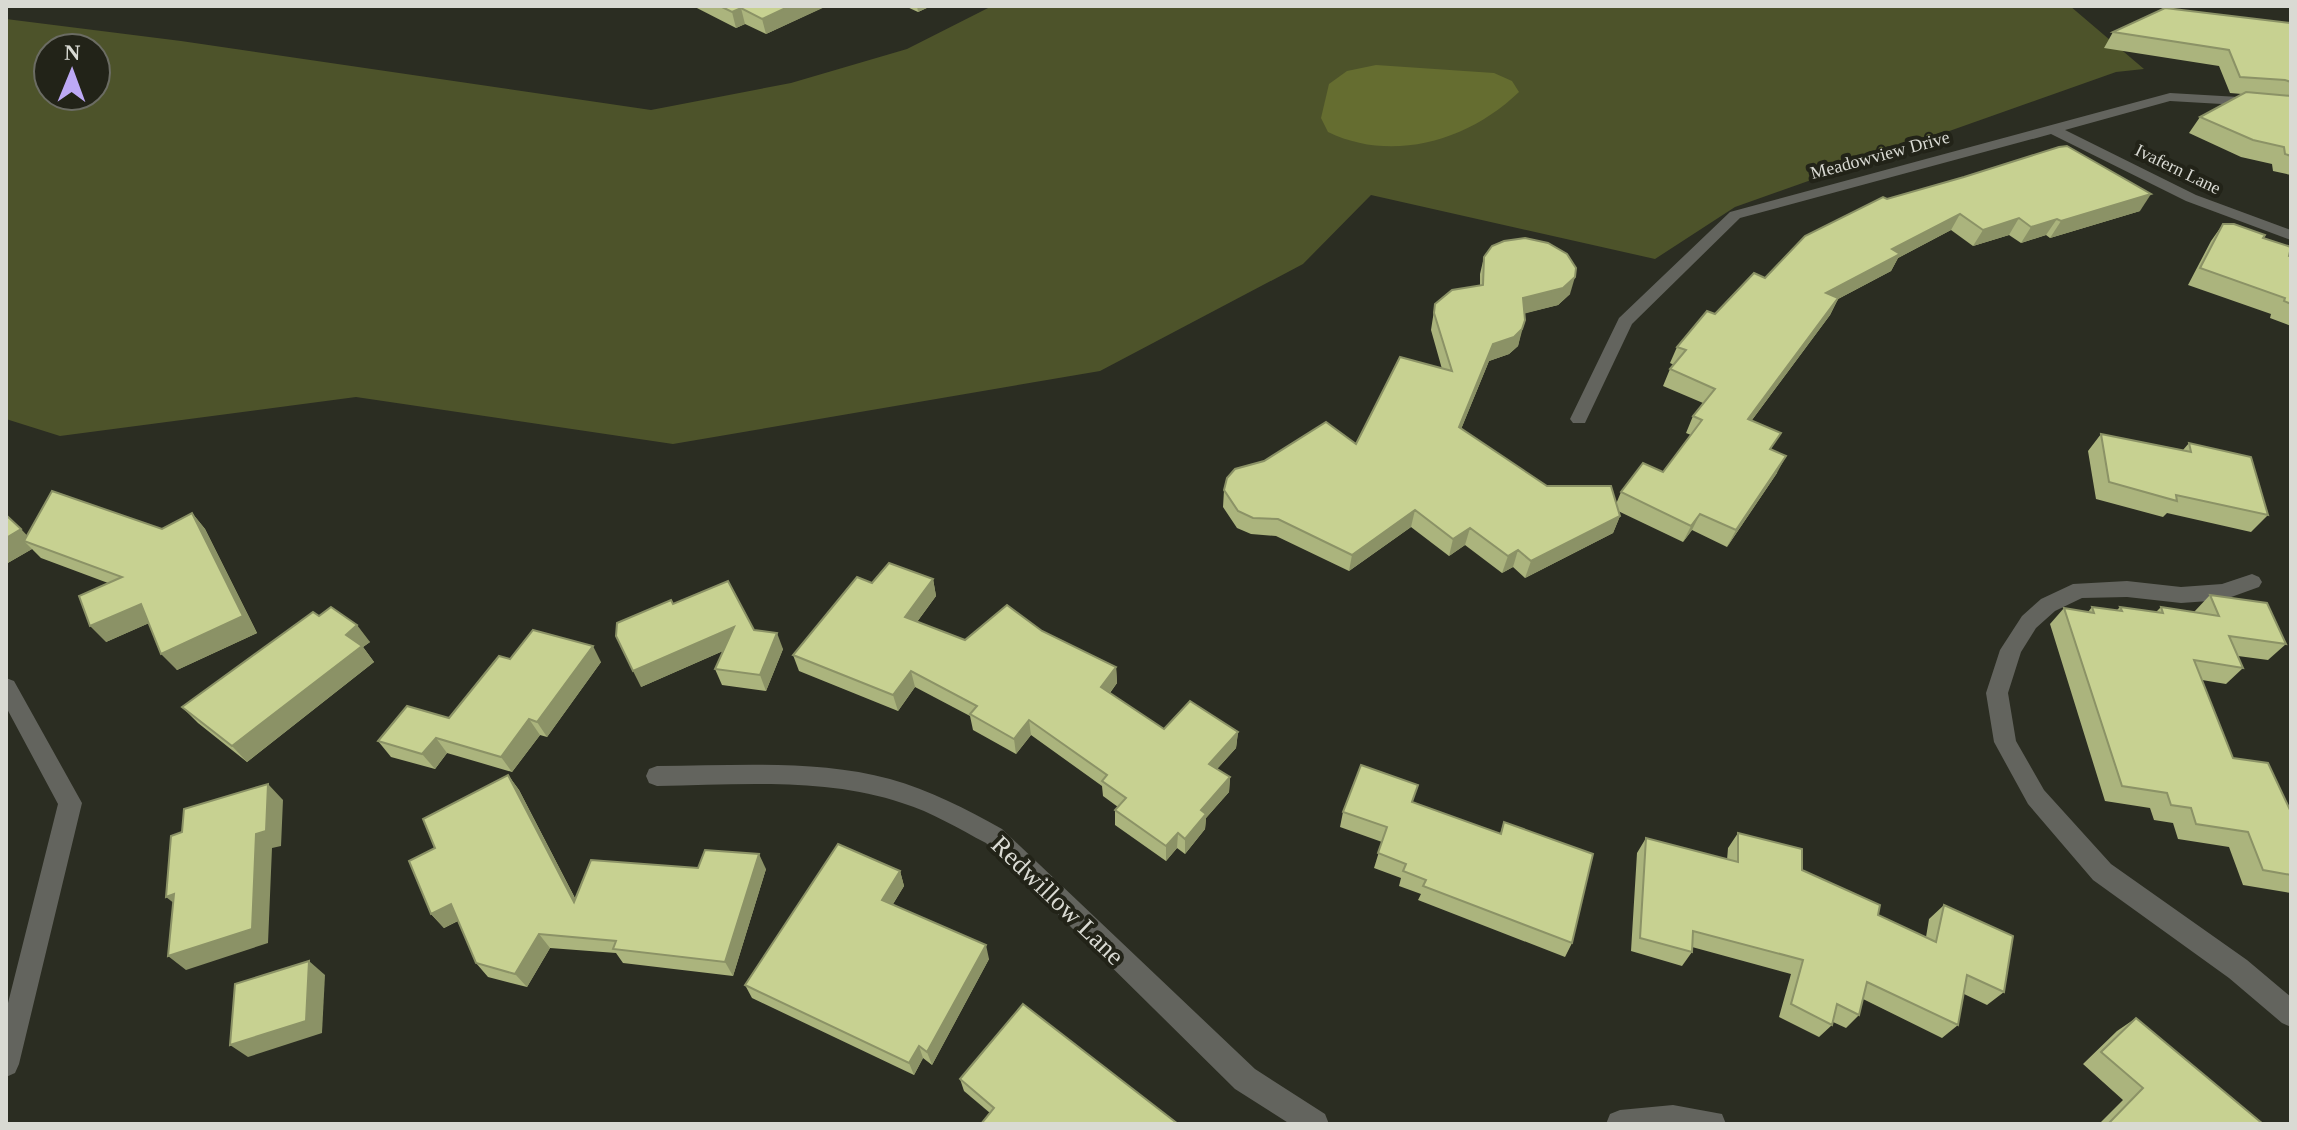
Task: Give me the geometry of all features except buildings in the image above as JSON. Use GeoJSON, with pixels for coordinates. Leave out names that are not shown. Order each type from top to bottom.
{"type":"FeatureCollection","features":[{"type":"Feature","properties":{"kind":"street","name":"Meadowview Drive"},"geometry":{"type":"LineString","coordinates":[[1579,419],[1625,322],[1735,215],[2170,97],[2291,107]]}},
{"type":"Feature","properties":{"kind":"street","name":"Ivafern Lane"},"geometry":{"type":"LineString","coordinates":[[2053,129],[2210,207],[2291,235]]}},
{"type":"Feature","properties":{"kind":"street"},"geometry":{"type":"LineString","coordinates":[[2252,582],[2223,592],[2181,595],[2127,589],[2080,590],[2048,605],[2029,622],[2011,650],[1997,693],[2005,742],[2036,797],[2102,872],[2238,969],[2291,1014]]}},
{"type":"Feature","properties":{"kind":"street"},"geometry":{"type":"LineString","coordinates":[[6,687],[70,803],[6,1064]]}},
{"type":"Feature","properties":{"kind":"street","name":"Redwillow Lane"},"geometry":{"type":"LineString","coordinates":[[657,776],[798,776],[873,785],[950,811],[994,836],[1245,1079],[1315,1124]]}},
{"type":"Feature","properties":{"kind":"street"},"geometry":{"type":"LineString","coordinates":[[1620,1124],[1673,1119],[1712,1124]]}},
{"type":"Feature","properties":{"kind":"shaded area"},"geometry":{"type":"Polygon","coordinates":[[[992,6],[2070,6],[2144,69],[2116,72],[1735,207],[1655,259],[1371,195],[1303,264],[1100,371],[673,444],[356,397],[60,436],[6,419],[6,19],[109,32],[32,32],[32,112],[112,112],[112,32],[651,110],[791,83],[907,49],[992,6]]]}},
{"type":"Feature","properties":{"kind":"shaded area"},"geometry":{"type":"Polygon","coordinates":[[[1376,65],[1494,73],[1512,81],[1519,92],[1477,123],[1428,142],[1378,146],[1328,132],[1321,118],[1329,84],[1347,71],[1376,65]]]}}]}
